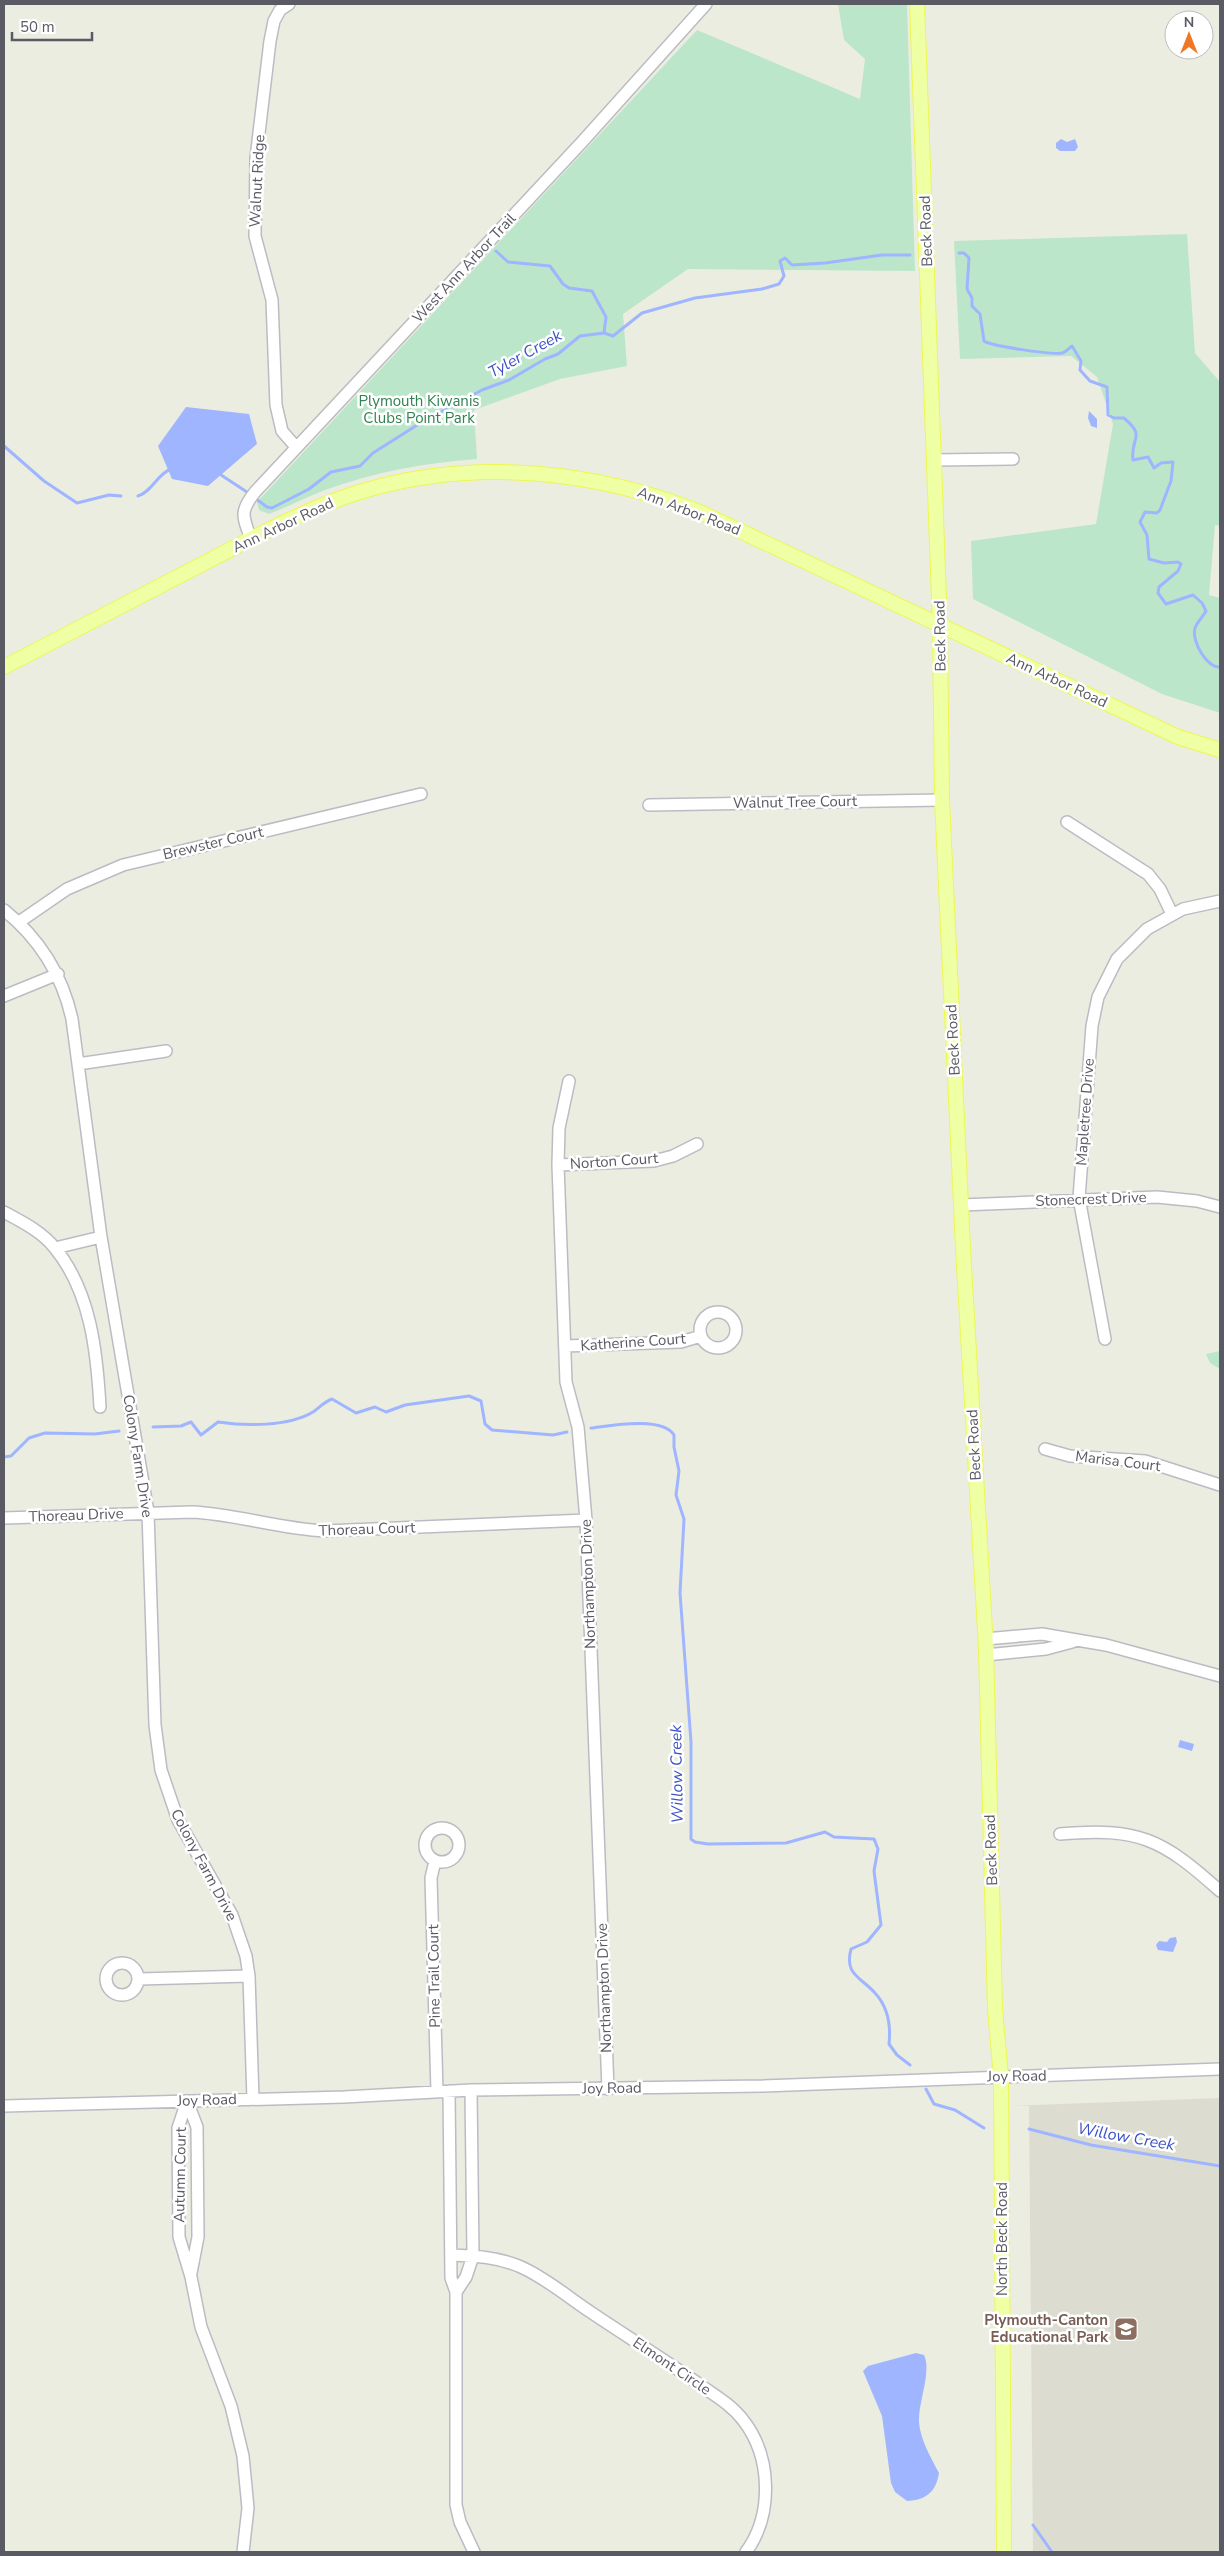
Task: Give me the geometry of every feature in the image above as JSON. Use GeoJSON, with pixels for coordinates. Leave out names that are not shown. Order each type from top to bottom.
{"type":"FeatureCollection","features":[{"type":"Feature","properties":{"kind":"main road","name":"Beck Road"},"geometry":{"type":"LineString","coordinates":[[917,4],[940,626],[942,800],[961,1205],[986,1655],[995,1999],[1001,2077]]}},
{"type":"Feature","properties":{"kind":"main road","name":"Ann Arbor Road"},"geometry":{"type":"LineString","coordinates":[[4,666],[316,508],[387,484],[425,477],[472,473],[554,475],[641,491],[670,500],[1178,737],[1220,750]]}},
{"type":"Feature","properties":{"kind":"main road","name":"North Beck Road"},"geometry":{"type":"LineString","coordinates":[[1001,2077],[1004,2552]]}},
{"type":"Feature","properties":{"kind":"street","name":"Walnut Ridge"},"geometry":{"type":"LineString","coordinates":[[289,4],[280,10],[274,21],[270,41],[256,158],[255,236],[272,300],[276,405],[282,431],[296,448]]}},
{"type":"Feature","properties":{"kind":"street","name":"West Ann Arbor Trail"},"geometry":{"type":"LineString","coordinates":[[252,539],[243,513],[252,496],[582,142],[706,4]]}},
{"type":"Feature","properties":{"kind":"street"},"geometry":{"type":"LineString","coordinates":[[934,460],[1013,458]]}},
{"type":"Feature","properties":{"kind":"street","name":"Brewster Court"},"geometry":{"type":"LineString","coordinates":[[19,922],[67,889],[122,865],[421,794]]}},
{"type":"Feature","properties":{"kind":"street","name":"Walnut Tree Court"},"geometry":{"type":"LineString","coordinates":[[649,805],[942,800]]}},
{"type":"Feature","properties":{"kind":"street"},"geometry":{"type":"LineString","coordinates":[[1066,822],[1148,874],[1160,889],[1172,914]]}},
{"type":"Feature","properties":{"kind":"street","name":"Mapletree Drive"},"geometry":{"type":"LineString","coordinates":[[1105,1339],[1079,1198],[1092,1026],[1098,997],[1108,973],[1124,949],[1147,929],[1172,914],[1197,905],[1220,901]]}},
{"type":"Feature","properties":{"kind":"street","name":"Colony Farm Drive"},"geometry":{"type":"LineString","coordinates":[[4,910],[19,922],[41,946],[58,974],[70,1010],[101,1237],[148,1512],[155,1725],[161,1770],[178,1820],[232,1915],[246,1956],[249,1976],[253,2099]]}},
{"type":"Feature","properties":{"kind":"street"},"geometry":{"type":"LineString","coordinates":[[4,996],[58,974]]}},
{"type":"Feature","properties":{"kind":"street"},"geometry":{"type":"LineString","coordinates":[[78,1064],[166,1051]]}},
{"type":"Feature","properties":{"kind":"street","name":"Northampton Drive"},"geometry":{"type":"LineString","coordinates":[[569,1081],[559,1128],[558,1165],[566,1382],[578,1426],[586,1520],[608,2089]]}},
{"type":"Feature","properties":{"kind":"street","name":"Norton Court"},"geometry":{"type":"LineString","coordinates":[[558,1165],[654,1161],[673,1156],[697,1144]]}},
{"type":"Feature","properties":{"kind":"street","name":"Stonecrest Drive"},"geometry":{"type":"LineString","coordinates":[[961,1205],[1079,1198],[1172,1197],[1220,1207]]}},
{"type":"Feature","properties":{"kind":"street"},"geometry":{"type":"LineString","coordinates":[[4,1212],[28,1225],[55,1248],[74,1280],[90,1324],[98,1377],[100,1408]]}},
{"type":"Feature","properties":{"kind":"street"},"geometry":{"type":"LineString","coordinates":[[55,1248],[101,1237]]}},
{"type":"Feature","properties":{"kind":"street","name":"Katherine Court"},"geometry":{"type":"LineString","coordinates":[[565,1346],[681,1342],[701,1336]]}},
{"type":"Feature","properties":{"kind":"street","name":"Marisa Court"},"geometry":{"type":"LineString","coordinates":[[1045,1449],[1070,1456],[1145,1461],[1220,1485]]}},
{"type":"Feature","properties":{"kind":"street","name":"Thoreau Drive"},"geometry":{"type":"LineString","coordinates":[[4,1518],[148,1512]]}},
{"type":"Feature","properties":{"kind":"street","name":"Thoreau Court"},"geometry":{"type":"LineString","coordinates":[[148,1512],[214,1513],[286,1528],[324,1531],[586,1520]]}},
{"type":"Feature","properties":{"kind":"street"},"geometry":{"type":"LineString","coordinates":[[985,1639],[1042,1634],[1106,1645],[1220,1676]]}},
{"type":"Feature","properties":{"kind":"street"},"geometry":{"type":"LineString","coordinates":[[986,1655],[1046,1649],[1077,1641]]}},
{"type":"Feature","properties":{"kind":"street"},"geometry":{"type":"LineString","coordinates":[[1060,1834],[1098,1830],[1146,1839],[1170,1850],[1220,1891]]}},
{"type":"Feature","properties":{"kind":"street","name":"Pine Trail Court"},"geometry":{"type":"LineString","coordinates":[[435,1861],[431,1878],[443,2091]]}},
{"type":"Feature","properties":{"kind":"street"},"geometry":{"type":"LineString","coordinates":[[139,1979],[249,1976]]}},
{"type":"Feature","properties":{"kind":"street","name":"Joy Road"},"geometry":{"type":"LineString","coordinates":[[4,2106],[253,2099],[471,2090],[608,2089],[714,2085],[763,2086],[1220,2069]]}},
{"type":"Feature","properties":{"kind":"street"},"geometry":{"type":"LineString","coordinates":[[456,2292],[466,2277],[473,2256],[471,2090]]}},
{"type":"Feature","properties":{"kind":"street"},"geometry":{"type":"LineString","coordinates":[[443,2091],[450,2161],[451,2278],[456,2292],[456,2505],[460,2522],[474,2552]]}},
{"type":"Feature","properties":{"kind":"street","name":"Autumn Court"},"geometry":{"type":"LineString","coordinates":[[187,2101],[197,2127],[198,2237],[191,2277]]}},
{"type":"Feature","properties":{"kind":"street","name":"Autumn Court"},"geometry":{"type":"LineString","coordinates":[[187,2101],[178,2128],[179,2237],[191,2277],[201,2327],[231,2406],[243,2456],[248,2508],[243,2552]]}},
{"type":"Feature","properties":{"kind":"street"},"geometry":{"type":"LineString","coordinates":[[450,2161],[472,2161]]}},
{"type":"Feature","properties":{"kind":"street"},"geometry":{"type":"LineString","coordinates":[[451,2209],[473,2209]]}},
{"type":"Feature","properties":{"kind":"street","name":"Elmont Circle"},"geometry":{"type":"LineString","coordinates":[[451,2255],[487,2256],[523,2268],[686,2376],[722,2401],[744,2420],[764,2466],[765,2484],[761,2523],[746,2552]]}},
{"type":"Feature","properties":{"kind":"shaded area","name":"Plymouth-Canton Educational Park"},"geometry":{"type":"Polygon","coordinates":[[[1220,2098],[1220,2552],[1033,2552],[1029,2106],[1011,2106],[1220,2098]]]}},
{"type":"Feature","properties":{"kind":"green space","name":"Plymouth Kiwanis Clubs Point Park"},"geometry":{"type":"Polygon","coordinates":[[[838,4],[907,4],[915,271],[688,269],[623,314],[627,366],[560,379],[474,410],[477,459],[438,463],[381,473],[325,490],[269,514],[259,510],[257,502],[697,30],[860,99],[865,59],[844,40],[838,4]]]}},
{"type":"Feature","properties":{"kind":"green space"},"geometry":{"type":"Polygon","coordinates":[[[1187,234],[1195,353],[1220,382],[1220,526],[1215,525],[1209,595],[1220,598],[1220,713],[1162,694],[973,599],[971,541],[1096,524],[1113,424],[1097,377],[1071,356],[960,359],[954,241],[1187,234]]]}},
{"type":"Feature","properties":{"kind":"green space"},"geometry":{"type":"Polygon","coordinates":[[[1220,1351],[1220,1369],[1210,1363],[1206,1354],[1220,1351]]]}},
{"type":"Feature","properties":{"kind":"water"},"geometry":{"type":"Polygon","coordinates":[[[1061,139],[1067,142],[1075,139],[1078,147],[1075,151],[1060,151],[1056,148],[1056,143],[1061,139]]]}},
{"type":"Feature","properties":{"kind":"water"},"geometry":{"type":"Polygon","coordinates":[[[186,407],[249,414],[257,444],[208,486],[172,479],[158,446],[186,407]]]}},
{"type":"Feature","properties":{"kind":"water"},"geometry":{"type":"Polygon","coordinates":[[[1089,411],[1097,419],[1097,428],[1091,426],[1088,418],[1089,411]]]}},
{"type":"Feature","properties":{"kind":"water"},"geometry":{"type":"Polygon","coordinates":[[[1180,1740],[1194,1744],[1192,1751],[1178,1747],[1180,1740]]]}},
{"type":"Feature","properties":{"kind":"water"},"geometry":{"type":"Polygon","coordinates":[[[1176,1937],[1177,1942],[1173,1952],[1158,1950],[1156,1945],[1159,1941],[1167,1942],[1170,1938],[1176,1937]]]}},
{"type":"Feature","properties":{"kind":"water"},"geometry":{"type":"Polygon","coordinates":[[[916,2353],[924,2355],[926,2362],[926,2378],[919,2414],[921,2435],[939,2473],[938,2480],[929,2494],[920,2499],[907,2501],[895,2492],[891,2483],[882,2416],[863,2371],[868,2366],[916,2353]]]}},
{"type":"Feature","properties":{"kind":"waterway"},"geometry":{"type":"LineString","coordinates":[[496,251],[508,262],[550,266],[563,284],[569,288],[592,291],[606,317],[604,333]]}},
{"type":"Feature","properties":{"kind":"waterway","name":"Tyler Creek"},"geometry":{"type":"LineString","coordinates":[[959,253],[964,253],[969,258],[967,289],[972,298],[972,306],[980,314],[984,341],[1009,348],[1056,353],[1063,352],[1072,346],[1081,361],[1080,370],[1090,381],[1107,387],[1108,415],[1114,418],[1124,418],[1135,430],[1136,438],[1133,460],[1148,457],[1154,468],[1161,463],[1173,462],[1171,481],[1160,510],[1157,513],[1145,512],[1140,522],[1147,535],[1149,559],[1164,563],[1178,562],[1181,564],[1178,571],[1159,587],[1158,593],[1166,604],[1193,595],[1202,603],[1206,611],[1195,628],[1195,640],[1205,659],[1220,667]]}},
{"type":"Feature","properties":{"kind":"waterway","name":"Tyler Creek"},"geometry":{"type":"LineString","coordinates":[[255,498],[267,507],[272,508],[309,489],[331,472],[360,466],[373,453],[422,422],[482,390],[509,380],[545,359],[558,354],[580,336],[604,333],[613,336],[642,313],[695,298],[762,289],[779,284],[784,276],[780,261],[785,258],[792,265],[825,263],[882,255],[910,255]]}},
{"type":"Feature","properties":{"kind":"waterway","name":"Tyler Creek"},"geometry":{"type":"LineString","coordinates":[[4,446],[44,481],[77,503],[109,495],[121,496]]}},
{"type":"Feature","properties":{"kind":"waterway","name":"Tyler Creek"},"geometry":{"type":"LineString","coordinates":[[138,496],[147,491],[166,471],[171,469]]}},
{"type":"Feature","properties":{"kind":"waterway","name":"Tyler Creek"},"geometry":{"type":"LineString","coordinates":[[218,473],[250,494]]}},
{"type":"Feature","properties":{"kind":"waterway","name":"Willow Creek"},"geometry":{"type":"LineString","coordinates":[[153,1427],[181,1426],[191,1422],[201,1435],[218,1422],[253,1425],[279,1423],[303,1417],[332,1399],[356,1413],[375,1407],[386,1412],[405,1405],[469,1396],[481,1401],[485,1424],[492,1430],[553,1435],[567,1432]]}},
{"type":"Feature","properties":{"kind":"waterway","name":"Willow Creek"},"geometry":{"type":"LineString","coordinates":[[591,1428],[622,1424],[647,1424],[668,1429],[674,1435],[674,1447],[679,1471],[676,1495],[684,1519],[680,1593],[691,1742],[691,1839],[695,1842],[708,1844],[786,1843],[825,1832],[834,1837],[874,1839],[878,1849],[874,1871],[881,1925],[867,1942],[851,1949],[850,1965],[855,1975],[875,1993],[883,2004],[889,2023],[889,2044],[897,2055],[910,2065]]}},
{"type":"Feature","properties":{"kind":"waterway","name":"Willow Creek"},"geometry":{"type":"LineString","coordinates":[[4,1457],[11,1456],[29,1438],[45,1433],[95,1434],[119,1431]]}},
{"type":"Feature","properties":{"kind":"waterway","name":"Willow Creek"},"geometry":{"type":"LineString","coordinates":[[926,2089],[934,2104],[955,2110],[984,2128]]}},
{"type":"Feature","properties":{"kind":"waterway","name":"Willow Creek"},"geometry":{"type":"LineString","coordinates":[[1029,2129],[1091,2145],[1220,2166]]}},
{"type":"Feature","properties":{"kind":"waterway"},"geometry":{"type":"LineString","coordinates":[[1033,2525],[1052,2552]]}},
{"type":"Feature","properties":{"kind":"place","name":"Plymouth-Canton Educational Park"},"geometry":{"type":"Point","coordinates":[1126,2329]}}]}
